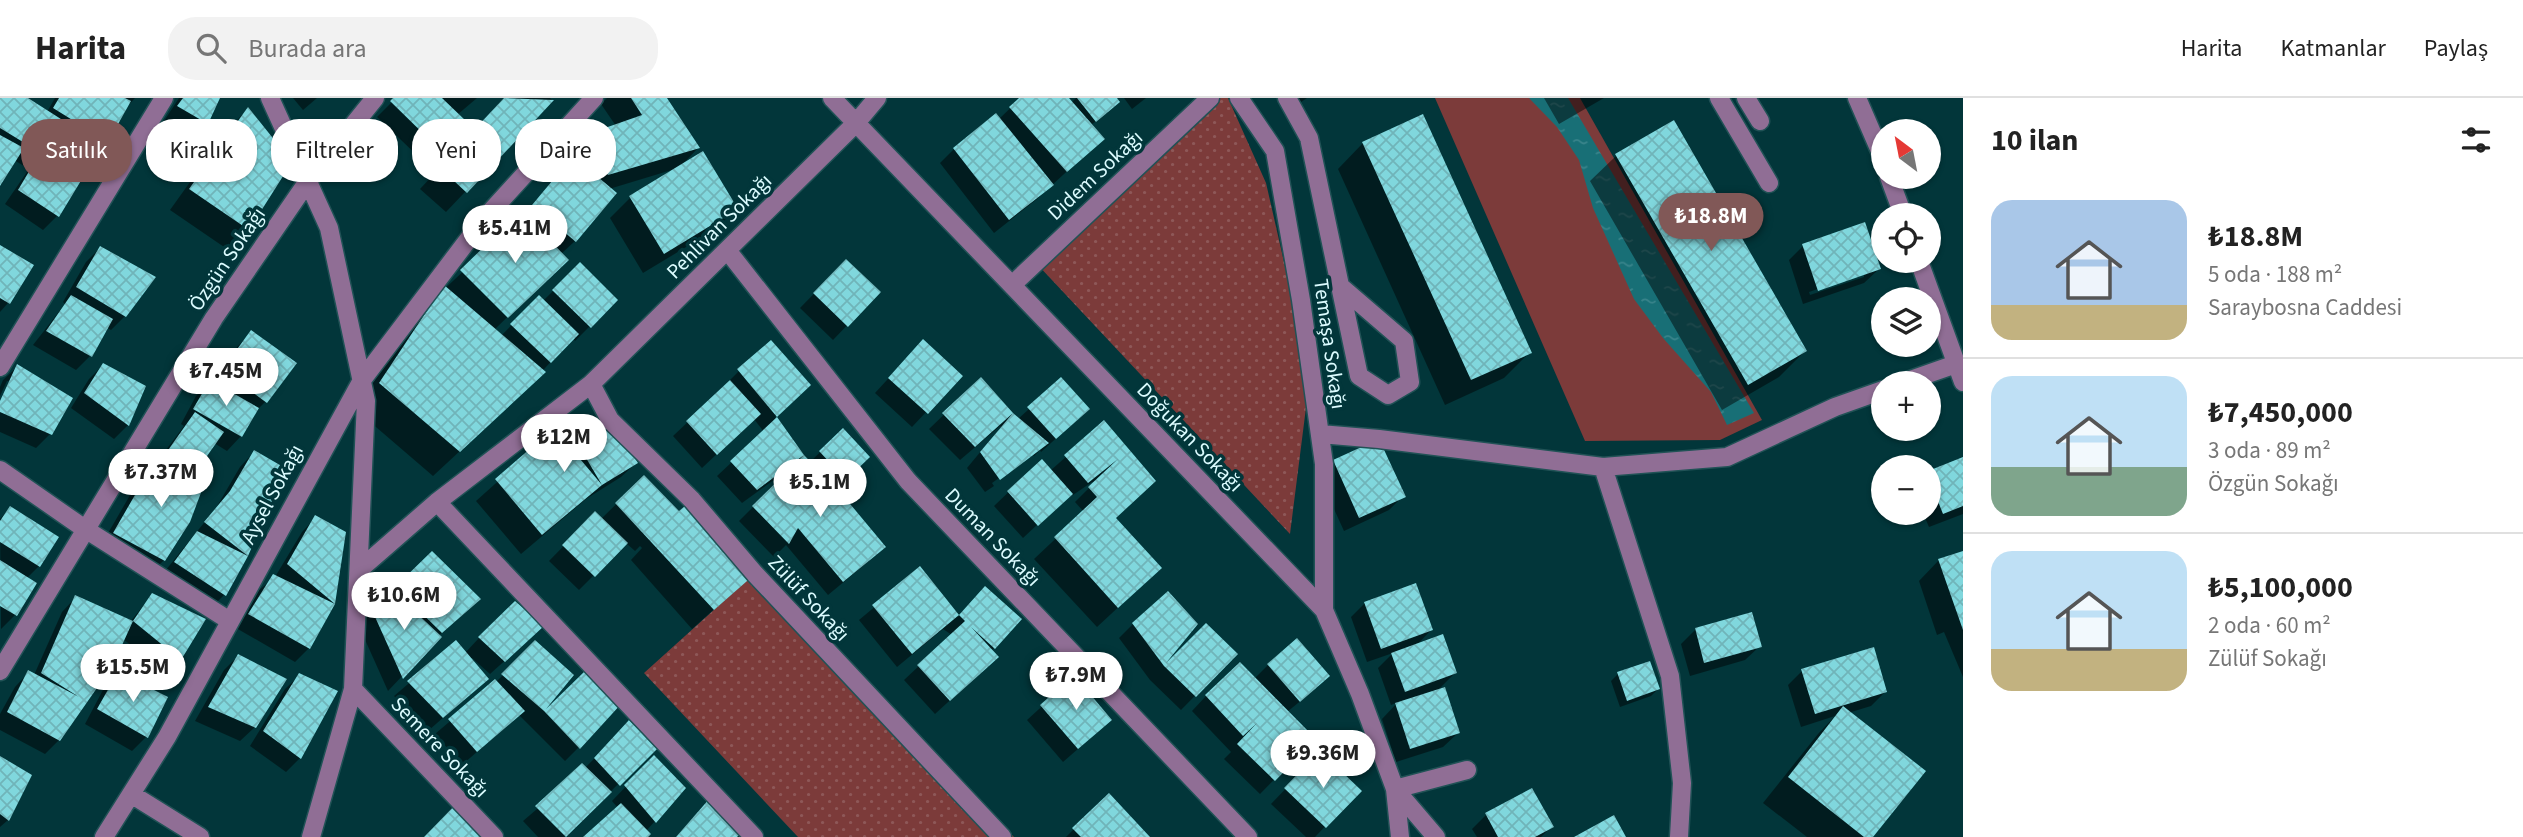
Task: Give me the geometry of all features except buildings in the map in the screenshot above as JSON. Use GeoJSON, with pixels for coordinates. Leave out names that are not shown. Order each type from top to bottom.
{"type":"FeatureCollection","features":[{"type":"Feature","properties":{"kind":"street"},"geometry":{"type":"LineString","coordinates":[[0,367],[164,98]]}},
{"type":"Feature","properties":{"kind":"street"},"geometry":{"type":"LineString","coordinates":[[270,98],[280,119]]}},
{"type":"Feature","properties":{"kind":"street","name":"Özgün Sokağı"},"geometry":{"type":"LineString","coordinates":[[358,119],[375,98]]}},
{"type":"Feature","properties":{"kind":"street","name":"Aysel Sokağı"},"geometry":{"type":"LineString","coordinates":[[104,837],[167,737],[362,380],[484,220],[594,98]]}},
{"type":"Feature","properties":{"kind":"street","name":"Doğukan Sokağı"},"geometry":{"type":"LineString","coordinates":[[832,98],[1324,610],[1360,694],[1395,789],[1400,837]]}},
{"type":"Feature","properties":{"kind":"street","name":"Pehlivan Sokağı"},"geometry":{"type":"LineString","coordinates":[[438,502],[591,384],[856,123],[877,98]]}},
{"type":"Feature","properties":{"kind":"street","name":"Didem Sokağı"},"geometry":{"type":"LineString","coordinates":[[1012,285],[1210,98]]}},
{"type":"Feature","properties":{"kind":"street","name":"Temaşa Sokağı"},"geometry":{"type":"LineString","coordinates":[[1239,98],[1275,151],[1301,300],[1324,464],[1324,610]]}},
{"type":"Feature","properties":{"kind":"street"},"geometry":{"type":"LineString","coordinates":[[1287,98],[1309,138],[1340,286],[1359,376],[1388,395],[1410,382],[1404,341],[1340,286]]}},
{"type":"Feature","properties":{"kind":"street"},"geometry":{"type":"LineString","coordinates":[[1719,98],[1769,183]]}},
{"type":"Feature","properties":{"kind":"street"},"geometry":{"type":"LineString","coordinates":[[1746,98],[1760,121]]}},
{"type":"Feature","properties":{"kind":"street"},"geometry":{"type":"LineString","coordinates":[[1857,98],[1871,130]]}},
{"type":"Feature","properties":{"kind":"street","name":"Özgün Sokağı"},"geometry":{"type":"LineString","coordinates":[[0,671],[214,318],[307,182]]}},
{"type":"Feature","properties":{"kind":"street"},"geometry":{"type":"LineString","coordinates":[[308,182],[329,228],[366,401],[353,689],[311,837]]}},
{"type":"Feature","properties":{"kind":"street","name":"Duman Sokağı"},"geometry":{"type":"LineString","coordinates":[[727,250],[908,481],[1248,837]]}},
{"type":"Feature","properties":{"kind":"street"},"geometry":{"type":"LineString","coordinates":[[1923,273],[1963,382]]}},
{"type":"Feature","properties":{"kind":"street"},"geometry":{"type":"LineString","coordinates":[[1936,371],[1956,364]]}},
{"type":"Feature","properties":{"kind":"street","name":"Zülüf Sokağı"},"geometry":{"type":"LineString","coordinates":[[591,384],[611,420],[692,500],[755,574],[1002,837]]}},
{"type":"Feature","properties":{"kind":"street"},"geometry":{"type":"LineString","coordinates":[[1320,434],[1603,467],[1727,457],[1835,407],[1871,394]]}},
{"type":"Feature","properties":{"kind":"street"},"geometry":{"type":"LineString","coordinates":[[1603,467],[1670,676],[1682,783],[1679,837]]}},
{"type":"Feature","properties":{"kind":"street"},"geometry":{"type":"LineString","coordinates":[[0,470],[85,530],[230,621]]}},
{"type":"Feature","properties":{"kind":"street"},"geometry":{"type":"LineString","coordinates":[[359,570],[438,502],[754,837]]}},
{"type":"Feature","properties":{"kind":"street","name":"Semere Sokağı"},"geometry":{"type":"LineString","coordinates":[[353,689],[494,837]]}},
{"type":"Feature","properties":{"kind":"street"},"geometry":{"type":"LineString","coordinates":[[1436,837],[1395,789],[1467,770]]}},
{"type":"Feature","properties":{"kind":"street"},"geometry":{"type":"LineString","coordinates":[[131,794],[200,837]]}},
{"type":"Feature","properties":{"kind":"shaded area"},"geometry":{"type":"Polygon","coordinates":[[[1219,98],[1228,98],[1266,183],[1310,376],[1290,534],[1036,263],[1219,98]]]}},
{"type":"Feature","properties":{"kind":"shaded area"},"geometry":{"type":"Polygon","coordinates":[[[1435,98],[1580,98],[1762,420],[1720,440],[1585,441],[1435,98]]]}},
{"type":"Feature","properties":{"kind":"shaded area"},"geometry":{"type":"Polygon","coordinates":[[[757,571],[1014,837],[798,837],[644,673],[757,571]]]}},
{"type":"Feature","properties":{"kind":"water"},"geometry":{"type":"Polygon","coordinates":[[[1529,98],[1568,98],[1754,413],[1727,425],[1711,392],[1663,338],[1634,299],[1593,208],[1579,160],[1557,127],[1529,98]]]}}]}
